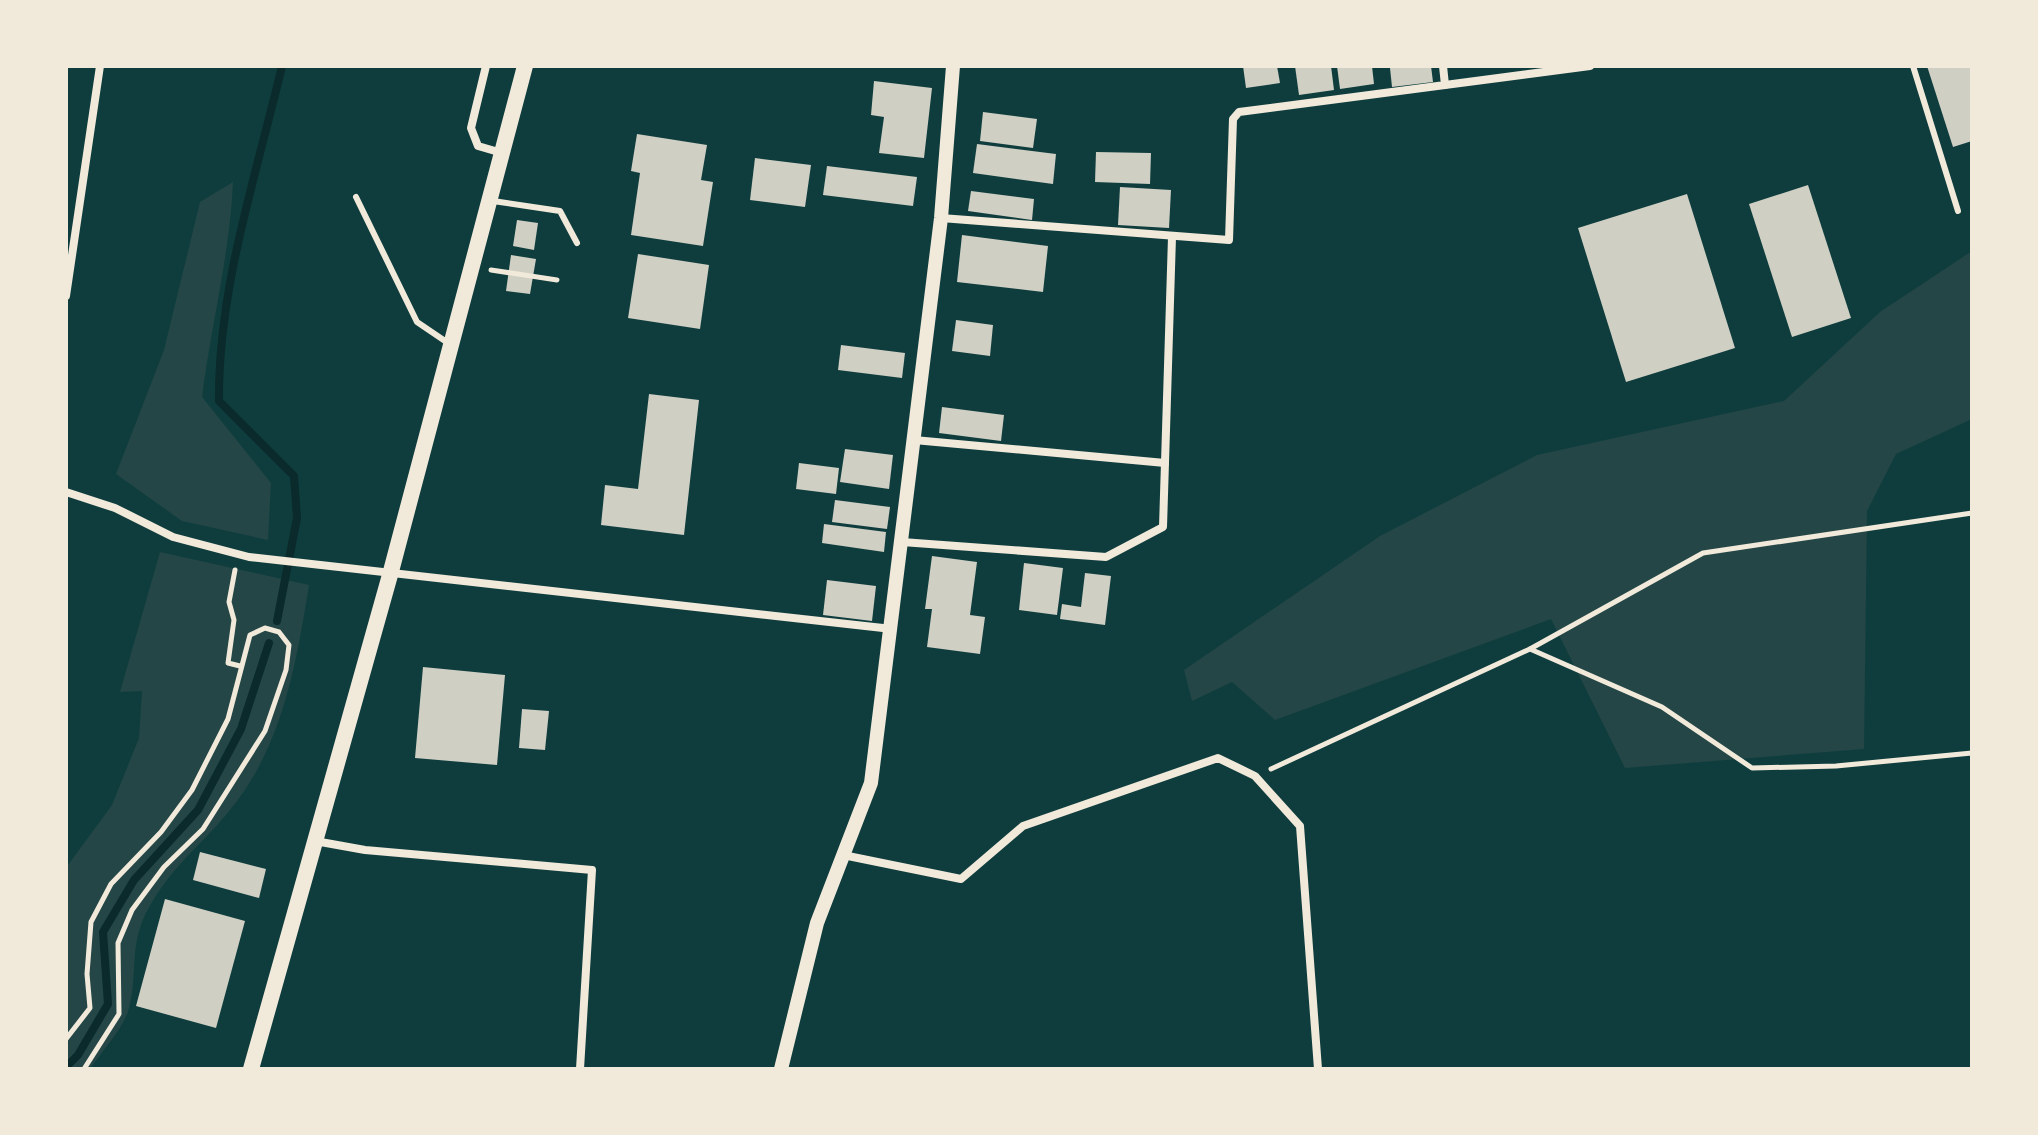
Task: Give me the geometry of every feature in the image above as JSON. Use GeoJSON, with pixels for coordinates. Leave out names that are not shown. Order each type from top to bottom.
{"type":"FeatureCollection","features":[{"type":"Feature","properties":{"kind":"main road"},"geometry":{"type":"LineString","coordinates":[[251,1069],[390,575],[525,66]]}},
{"type":"Feature","properties":{"kind":"street"},"geometry":{"type":"LineString","coordinates":[[66,296],[100,66]]}},
{"type":"Feature","properties":{"kind":"street"},"geometry":{"type":"LineString","coordinates":[[486,66],[471,128],[478,146],[502,153]]}},
{"type":"Feature","properties":{"kind":"street"},"geometry":{"type":"LineString","coordinates":[[781,1069],[817,923],[871,783],[941,218],[953,66]]}},
{"type":"Feature","properties":{"kind":"street"},"geometry":{"type":"LineString","coordinates":[[1443,66],[1445,85]]}},
{"type":"Feature","properties":{"kind":"street"},"geometry":{"type":"LineString","coordinates":[[941,218],[1229,240],[1233,119],[1239,112],[1590,66]]}},
{"type":"Feature","properties":{"kind":"street"},"geometry":{"type":"LineString","coordinates":[[902,542],[1106,557],[1163,527],[1172,237]]}},
{"type":"Feature","properties":{"kind":"street"},"geometry":{"type":"LineString","coordinates":[[914,440],[1165,463]]}},
{"type":"Feature","properties":{"kind":"street"},"geometry":{"type":"LineString","coordinates":[[66,492],[115,508],[173,537],[276,561],[892,629]]}},
{"type":"Feature","properties":{"kind":"street"},"geometry":{"type":"LineString","coordinates":[[843,855],[961,879],[1023,826],[1218,758],[1255,776],[1300,826],[1318,1069]]}},
{"type":"Feature","properties":{"kind":"street"},"geometry":{"type":"LineString","coordinates":[[314,841],[365,850],[592,870],[580,1069]]}},
{"type":"Feature","properties":{"kind":"lane"},"geometry":{"type":"LineString","coordinates":[[1913,66],[1958,211]]}},
{"type":"Feature","properties":{"kind":"lane"},"geometry":{"type":"LineString","coordinates":[[356,197],[417,322],[451,345]]}},
{"type":"Feature","properties":{"kind":"lane"},"geometry":{"type":"LineString","coordinates":[[489,200],[560,211],[577,243]]}},
{"type":"Feature","properties":{"kind":"path"},"geometry":{"type":"LineString","coordinates":[[471,267],[557,280]]}},
{"type":"Feature","properties":{"kind":"path"},"geometry":{"type":"LineString","coordinates":[[1255,776],[1530,649],[1703,553],[1972,513]]}},
{"type":"Feature","properties":{"kind":"path"},"geometry":{"type":"LineString","coordinates":[[238,554],[229,602],[234,620],[228,663],[240,666]]}},
{"type":"Feature","properties":{"kind":"path"},"geometry":{"type":"LineString","coordinates":[[66,1039],[90,1008],[87,974],[91,922],[111,884],[161,832],[192,790],[228,719],[250,635],[265,628],[279,632],[289,645],[286,670],[265,731],[203,829],[164,867],[132,910],[118,943],[119,1014],[84,1069]]}},
{"type":"Feature","properties":{"kind":"path"},"geometry":{"type":"LineString","coordinates":[[1530,649],[1662,707],[1752,768],[1836,766],[1972,753]]}},
{"type":"Feature","properties":{"kind":"shaded area"},"geometry":{"type":"Polygon","coordinates":[[[233,182],[228,236],[202,397],[271,483],[268,540],[182,521],[116,474],[164,350],[200,202],[233,182]]]}},
{"type":"Feature","properties":{"kind":"shaded area"},"geometry":{"type":"Polygon","coordinates":[[[1972,251],[1972,419],[1896,454],[1867,511],[1864,749],[1625,768],[1551,619],[1275,720],[1232,682],[1192,701],[1184,670],[1380,536],[1537,455],[1784,401],[1880,312],[1972,251]]]}},
{"type":"Feature","properties":{"kind":"shaded area"},"geometry":{"type":"Polygon","coordinates":[[[160,552],[309,585],[304,615],[284,703],[263,759],[230,810],[175,870],[146,913],[137,937],[129,1008],[118,1031],[90,1069],[66,1069],[68,865],[112,805],[139,738],[142,691],[120,692],[160,552]]]}},
{"type":"Feature","properties":{"kind":"building"},"geometry":{"type":"Polygon","coordinates":[[[1243,66],[1277,66],[1280,83],[1246,88],[1243,66]]]}},
{"type":"Feature","properties":{"kind":"building"},"geometry":{"type":"Polygon","coordinates":[[[1295,66],[1331,66],[1334,90],[1299,95],[1295,66]]]}},
{"type":"Feature","properties":{"kind":"building"},"geometry":{"type":"Polygon","coordinates":[[[1337,66],[1372,66],[1374,84],[1340,89],[1337,66]]]}},
{"type":"Feature","properties":{"kind":"building"},"geometry":{"type":"Polygon","coordinates":[[[1431,66],[1433,82],[1392,87],[1390,68],[1431,66]]]}},
{"type":"Feature","properties":{"kind":"building"},"geometry":{"type":"Polygon","coordinates":[[[1927,66],[1972,66],[1972,141],[1953,147],[1927,66]]]}},
{"type":"Feature","properties":{"kind":"building"},"geometry":{"type":"Polygon","coordinates":[[[874,81],[932,88],[924,158],[879,153],[884,117],[871,115],[874,81]]]}},
{"type":"Feature","properties":{"kind":"building"},"geometry":{"type":"Polygon","coordinates":[[[983,112],[1037,119],[1033,148],[980,141],[983,112]]]}},
{"type":"Feature","properties":{"kind":"building"},"geometry":{"type":"Polygon","coordinates":[[[637,134],[707,145],[701,180],[713,182],[703,246],[631,235],[640,173],[631,171],[637,134]]]}},
{"type":"Feature","properties":{"kind":"building"},"geometry":{"type":"Polygon","coordinates":[[[977,144],[1056,154],[1053,184],[973,173],[977,144]]]}},
{"type":"Feature","properties":{"kind":"building"},"geometry":{"type":"Polygon","coordinates":[[[1096,152],[1151,153],[1150,184],[1095,182],[1096,152]]]}},
{"type":"Feature","properties":{"kind":"building"},"geometry":{"type":"Polygon","coordinates":[[[755,158],[811,165],[805,207],[750,200],[755,158]]]}},
{"type":"Feature","properties":{"kind":"building"},"geometry":{"type":"Polygon","coordinates":[[[827,166],[917,177],[913,206],[823,195],[827,166]]]}},
{"type":"Feature","properties":{"kind":"building"},"geometry":{"type":"Polygon","coordinates":[[[1808,185],[1851,318],[1792,337],[1749,204],[1808,185]]]}},
{"type":"Feature","properties":{"kind":"building"},"geometry":{"type":"Polygon","coordinates":[[[1120,187],[1171,190],[1169,228],[1118,225],[1120,187]]]}},
{"type":"Feature","properties":{"kind":"building"},"geometry":{"type":"Polygon","coordinates":[[[971,191],[1034,199],[1032,220],[968,211],[971,191]]]}},
{"type":"Feature","properties":{"kind":"building"},"geometry":{"type":"Polygon","coordinates":[[[1687,194],[1735,348],[1626,382],[1578,228],[1687,194]]]}},
{"type":"Feature","properties":{"kind":"building"},"geometry":{"type":"Polygon","coordinates":[[[517,220],[538,223],[534,250],[513,246],[517,220]]]}},
{"type":"Feature","properties":{"kind":"building"},"geometry":{"type":"Polygon","coordinates":[[[962,235],[1048,246],[1043,292],[957,282],[962,235]]]}},
{"type":"Feature","properties":{"kind":"building"},"geometry":{"type":"Polygon","coordinates":[[[638,254],[709,265],[700,329],[628,318],[638,254]]]}},
{"type":"Feature","properties":{"kind":"building"},"geometry":{"type":"Polygon","coordinates":[[[511,255],[536,259],[530,294],[506,291],[511,255]]]}},
{"type":"Feature","properties":{"kind":"building"},"geometry":{"type":"Polygon","coordinates":[[[956,320],[993,325],[990,356],[952,351],[956,320]]]}},
{"type":"Feature","properties":{"kind":"building"},"geometry":{"type":"Polygon","coordinates":[[[841,345],[905,353],[902,378],[838,370],[841,345]]]}},
{"type":"Feature","properties":{"kind":"building"},"geometry":{"type":"Polygon","coordinates":[[[649,394],[699,400],[684,535],[601,525],[605,485],[638,489],[649,394]]]}},
{"type":"Feature","properties":{"kind":"building"},"geometry":{"type":"Polygon","coordinates":[[[942,407],[1004,415],[1001,441],[939,433],[942,407]]]}},
{"type":"Feature","properties":{"kind":"building"},"geometry":{"type":"Polygon","coordinates":[[[845,449],[893,455],[889,489],[840,482],[845,449]]]}},
{"type":"Feature","properties":{"kind":"building"},"geometry":{"type":"Polygon","coordinates":[[[799,463],[839,468],[836,494],[796,489],[799,463]]]}},
{"type":"Feature","properties":{"kind":"building"},"geometry":{"type":"Polygon","coordinates":[[[835,500],[890,507],[887,529],[832,522],[835,500]]]}},
{"type":"Feature","properties":{"kind":"building"},"geometry":{"type":"Polygon","coordinates":[[[824,524],[886,532],[884,552],[822,543],[824,524]]]}},
{"type":"Feature","properties":{"kind":"building"},"geometry":{"type":"Polygon","coordinates":[[[932,556],[977,562],[970,615],[985,617],[980,654],[927,647],[932,609],[925,609],[932,556]]]}},
{"type":"Feature","properties":{"kind":"building"},"geometry":{"type":"Polygon","coordinates":[[[1024,563],[1063,568],[1057,615],[1019,610],[1024,563]]]}},
{"type":"Feature","properties":{"kind":"building"},"geometry":{"type":"Polygon","coordinates":[[[1085,573],[1111,576],[1105,625],[1060,619],[1062,604],[1081,607],[1085,573]]]}},
{"type":"Feature","properties":{"kind":"building"},"geometry":{"type":"Polygon","coordinates":[[[827,580],[876,586],[872,621],[823,615],[827,580]]]}},
{"type":"Feature","properties":{"kind":"building"},"geometry":{"type":"Polygon","coordinates":[[[423,667],[505,675],[497,765],[415,758],[423,667]]]}},
{"type":"Feature","properties":{"kind":"building"},"geometry":{"type":"Polygon","coordinates":[[[522,709],[549,711],[545,750],[519,748],[522,709]]]}},
{"type":"Feature","properties":{"kind":"building"},"geometry":{"type":"Polygon","coordinates":[[[200,852],[266,869],[259,898],[193,880],[200,852]]]}},
{"type":"Feature","properties":{"kind":"building"},"geometry":{"type":"Polygon","coordinates":[[[165,899],[245,921],[216,1028],[136,1006],[165,899]]]}},
{"type":"Feature","properties":{"kind":"waterway"},"geometry":{"type":"LineString","coordinates":[[277,621],[297,518],[294,476],[219,401],[220,359],[232,274],[282,66]]}},
{"type":"Feature","properties":{"kind":"waterway"},"geometry":{"type":"LineString","coordinates":[[66,1067],[78,1055],[108,1004],[103,932],[134,880],[198,810],[241,729],[269,643]]}}]}
